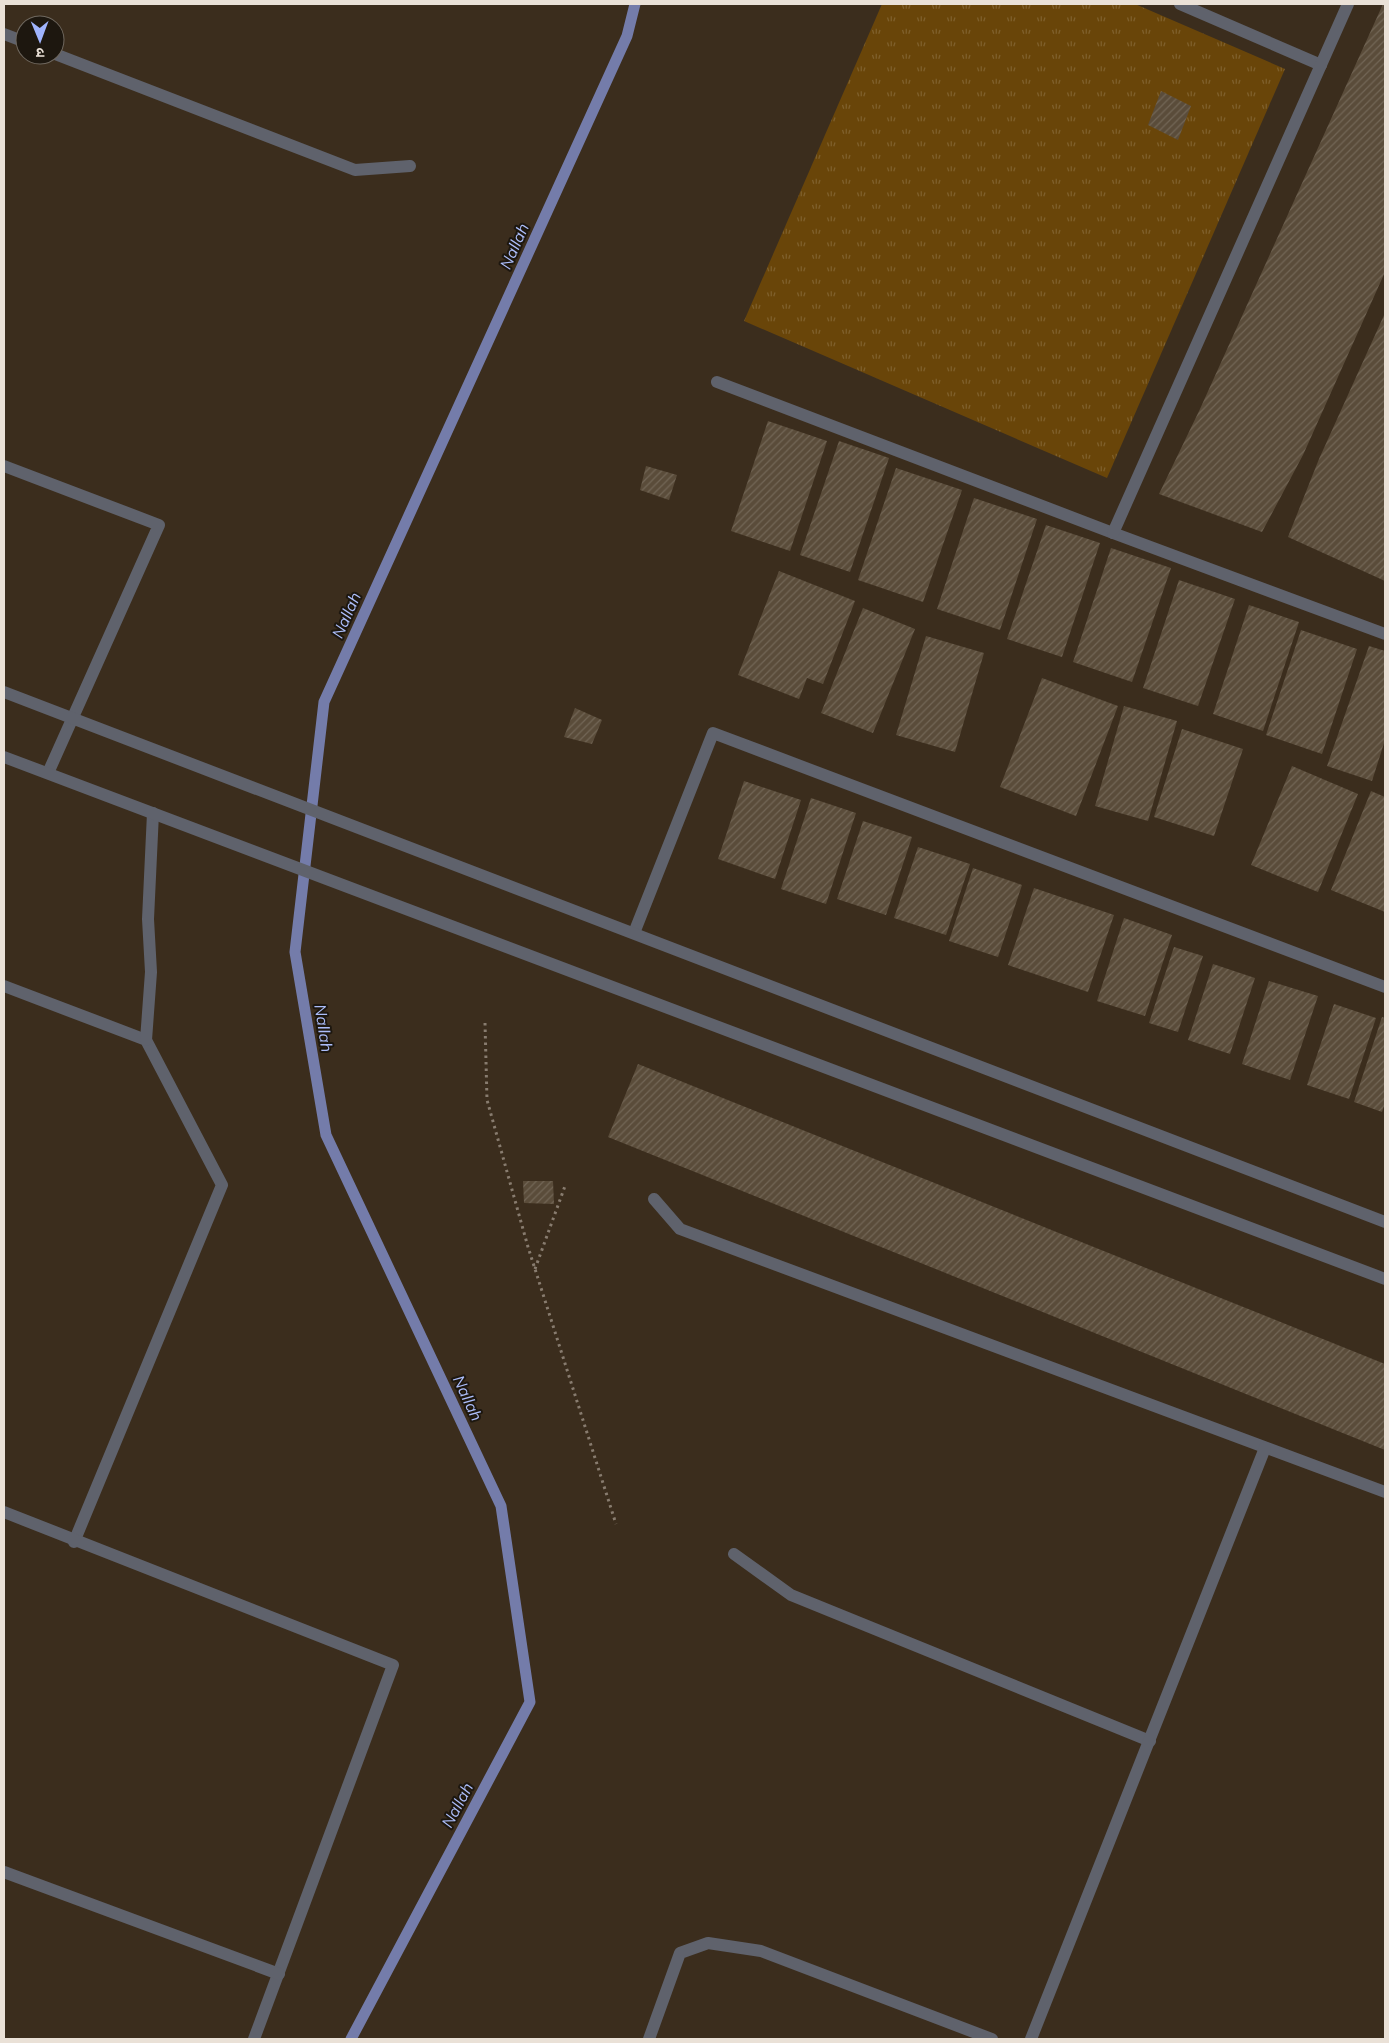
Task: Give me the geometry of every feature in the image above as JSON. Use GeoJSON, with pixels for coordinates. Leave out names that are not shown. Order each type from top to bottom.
{"type":"FeatureCollection","features":[{"type":"Feature","properties":{"kind":"street"},"geometry":{"type":"LineString","coordinates":[[1180,4],[1321,65]]}},
{"type":"Feature","properties":{"kind":"street"},"geometry":{"type":"LineString","coordinates":[[1113,533],[1348,4]]}},
{"type":"Feature","properties":{"kind":"street"},"geometry":{"type":"LineString","coordinates":[[65,58],[355,170],[410,166]]}},
{"type":"Feature","properties":{"kind":"street"},"geometry":{"type":"LineString","coordinates":[[717,382],[1113,533],[1385,634]]}},
{"type":"Feature","properties":{"kind":"street"},"geometry":{"type":"LineString","coordinates":[[4,466],[159,525],[48,773]]}},
{"type":"Feature","properties":{"kind":"street"},"geometry":{"type":"LineString","coordinates":[[4,692],[1385,1222]]}},
{"type":"Feature","properties":{"kind":"street"},"geometry":{"type":"LineString","coordinates":[[634,933],[713,733],[1385,988]]}},
{"type":"Feature","properties":{"kind":"street"},"geometry":{"type":"LineString","coordinates":[[4,757],[1385,1279]]}},
{"type":"Feature","properties":{"kind":"street"},"geometry":{"type":"LineString","coordinates":[[74,1542],[222,1186],[146,1040],[151,972],[148,920],[153,813]]}},
{"type":"Feature","properties":{"kind":"street"},"geometry":{"type":"LineString","coordinates":[[4,986],[146,1040]]}},
{"type":"Feature","properties":{"kind":"street"},"geometry":{"type":"LineString","coordinates":[[654,1199],[680,1229],[1385,1492]]}},
{"type":"Feature","properties":{"kind":"street"},"geometry":{"type":"LineString","coordinates":[[1031,2039],[1265,1448]]}},
{"type":"Feature","properties":{"kind":"street"},"geometry":{"type":"LineString","coordinates":[[4,1512],[74,1542],[394,1665],[254,2039]]}},
{"type":"Feature","properties":{"kind":"street"},"geometry":{"type":"LineString","coordinates":[[734,1554],[791,1595],[1150,1741]]}},
{"type":"Feature","properties":{"kind":"street"},"geometry":{"type":"LineString","coordinates":[[4,1872],[279,1974]]}},
{"type":"Feature","properties":{"kind":"street"},"geometry":{"type":"LineString","coordinates":[[649,2039],[680,1952],[708,1943],[760,1950],[992,2039]]}},
{"type":"Feature","properties":{"kind":"path"},"geometry":{"type":"LineString","coordinates":[[485,1023],[487,1100],[535,1270],[616,1524]]}},
{"type":"Feature","properties":{"kind":"path"},"geometry":{"type":"LineString","coordinates":[[535,1270],[565,1186]]}},
{"type":"Feature","properties":{"kind":"green space"},"geometry":{"type":"Polygon","coordinates":[[[882,4],[1135,4],[1285,69],[1107,478],[744,321],[882,4]]]}},
{"type":"Feature","properties":{"kind":"building"},"geometry":{"type":"Polygon","coordinates":[[[1383,4],[1385,4],[1385,272],[1303,455],[1262,532],[1159,494],[1200,409],[1383,4]]]}},
{"type":"Feature","properties":{"kind":"building"},"geometry":{"type":"Polygon","coordinates":[[[1161,91],[1191,106],[1178,140],[1148,125],[1161,91]]]}},
{"type":"Feature","properties":{"kind":"building"},"geometry":{"type":"Polygon","coordinates":[[[1385,313],[1385,581],[1288,537],[1319,459],[1385,313]]]}},
{"type":"Feature","properties":{"kind":"building"},"geometry":{"type":"Polygon","coordinates":[[[768,421],[827,441],[790,551],[731,531],[768,421]]]}},
{"type":"Feature","properties":{"kind":"building"},"geometry":{"type":"Polygon","coordinates":[[[839,441],[889,458],[850,572],[800,555],[839,441]]]}},
{"type":"Feature","properties":{"kind":"building"},"geometry":{"type":"Polygon","coordinates":[[[646,466],[677,475],[669,500],[640,490],[646,466]]]}},
{"type":"Feature","properties":{"kind":"building"},"geometry":{"type":"Polygon","coordinates":[[[896,468],[962,490],[923,602],[858,580],[896,468]]]}},
{"type":"Feature","properties":{"kind":"building"},"geometry":{"type":"Polygon","coordinates":[[[974,498],[1037,519],[1000,630],[937,609],[974,498]]]}},
{"type":"Feature","properties":{"kind":"building"},"geometry":{"type":"Polygon","coordinates":[[[1046,525],[1100,543],[1062,657],[1007,639],[1046,525]]]}},
{"type":"Feature","properties":{"kind":"building"},"geometry":{"type":"Polygon","coordinates":[[[1111,548],[1171,568],[1132,682],[1073,662],[1111,548]]]}},
{"type":"Feature","properties":{"kind":"building"},"geometry":{"type":"Polygon","coordinates":[[[779,571],[855,601],[823,684],[807,678],[799,699],[738,675],[779,571]]]}},
{"type":"Feature","properties":{"kind":"building"},"geometry":{"type":"Polygon","coordinates":[[[1179,580],[1235,599],[1198,706],[1143,688],[1179,580]]]}},
{"type":"Feature","properties":{"kind":"building"},"geometry":{"type":"Polygon","coordinates":[[[1249,605],[1299,622],[1263,731],[1213,714],[1249,605]]]}},
{"type":"Feature","properties":{"kind":"building"},"geometry":{"type":"Polygon","coordinates":[[[863,608],[915,629],[873,733],[821,713],[863,608]]]}},
{"type":"Feature","properties":{"kind":"building"},"geometry":{"type":"Polygon","coordinates":[[[1301,630],[1357,649],[1322,754],[1266,735],[1301,630]]]}},
{"type":"Feature","properties":{"kind":"building"},"geometry":{"type":"Polygon","coordinates":[[[926,636],[984,653],[955,752],[896,735],[926,636]]]}},
{"type":"Feature","properties":{"kind":"building"},"geometry":{"type":"Polygon","coordinates":[[[1369,646],[1385,651],[1385,740],[1372,781],[1327,766],[1369,646]]]}},
{"type":"Feature","properties":{"kind":"building"},"geometry":{"type":"Polygon","coordinates":[[[1042,678],[1118,706],[1076,816],[1000,787],[1042,678]]]}},
{"type":"Feature","properties":{"kind":"building"},"geometry":{"type":"Polygon","coordinates":[[[1124,706],[1177,721],[1148,821],[1095,806],[1124,706]]]}},
{"type":"Feature","properties":{"kind":"building"},"geometry":{"type":"Polygon","coordinates":[[[575,708],[602,720],[592,744],[564,737],[575,708]]]}},
{"type":"Feature","properties":{"kind":"building"},"geometry":{"type":"Polygon","coordinates":[[[1182,729],[1243,749],[1214,836],[1154,817],[1182,729]]]}},
{"type":"Feature","properties":{"kind":"building"},"geometry":{"type":"Polygon","coordinates":[[[1292,766],[1358,794],[1318,892],[1251,865],[1292,766]]]}},
{"type":"Feature","properties":{"kind":"building"},"geometry":{"type":"Polygon","coordinates":[[[744,781],[801,800],[775,879],[718,859],[744,781]]]}},
{"type":"Feature","properties":{"kind":"building"},"geometry":{"type":"Polygon","coordinates":[[[1371,791],[1385,797],[1385,912],[1331,890],[1371,791]]]}},
{"type":"Feature","properties":{"kind":"building"},"geometry":{"type":"Polygon","coordinates":[[[811,798],[856,813],[826,904],[781,889],[811,798]]]}},
{"type":"Feature","properties":{"kind":"building"},"geometry":{"type":"Polygon","coordinates":[[[863,821],[912,837],[886,915],[837,899],[863,821]]]}},
{"type":"Feature","properties":{"kind":"building"},"geometry":{"type":"Polygon","coordinates":[[[918,847],[970,864],[946,935],[894,918],[918,847]]]}},
{"type":"Feature","properties":{"kind":"building"},"geometry":{"type":"Polygon","coordinates":[[[973,868],[1022,885],[998,957],[949,941],[973,868]]]}},
{"type":"Feature","properties":{"kind":"building"},"geometry":{"type":"Polygon","coordinates":[[[1034,888],[1114,915],[1088,992],[1008,965],[1034,888]]]}},
{"type":"Feature","properties":{"kind":"building"},"geometry":{"type":"Polygon","coordinates":[[[1124,918],[1172,935],[1145,1016],[1097,1001],[1124,918]]]}},
{"type":"Feature","properties":{"kind":"building"},"geometry":{"type":"Polygon","coordinates":[[[1174,947],[1203,956],[1178,1032],[1149,1023],[1174,947]]]}},
{"type":"Feature","properties":{"kind":"building"},"geometry":{"type":"Polygon","coordinates":[[[1213,964],[1255,978],[1230,1054],[1188,1040],[1213,964]]]}},
{"type":"Feature","properties":{"kind":"building"},"geometry":{"type":"Polygon","coordinates":[[[1269,981],[1318,996],[1290,1080],[1242,1064],[1269,981]]]}},
{"type":"Feature","properties":{"kind":"building"},"geometry":{"type":"Polygon","coordinates":[[[1334,1004],[1376,1018],[1349,1099],[1307,1085],[1334,1004]]]}},
{"type":"Feature","properties":{"kind":"building"},"geometry":{"type":"Polygon","coordinates":[[[1382,1017],[1385,1018],[1385,1103],[1382,1112],[1354,1102],[1382,1017]]]}},
{"type":"Feature","properties":{"kind":"building"},"geometry":{"type":"Polygon","coordinates":[[[638,1064],[1385,1364],[1385,1450],[608,1137],[638,1064]]]}},
{"type":"Feature","properties":{"kind":"building"},"geometry":{"type":"Polygon","coordinates":[[[523,1181],[553,1181],[554,1204],[524,1203],[523,1181]]]}},
{"type":"Feature","properties":{"kind":"waterway","name":"Nallah"},"geometry":{"type":"LineString","coordinates":[[351,2039],[530,1702],[501,1506],[326,1135],[295,952],[324,702],[627,36],[635,4]]}}]}
